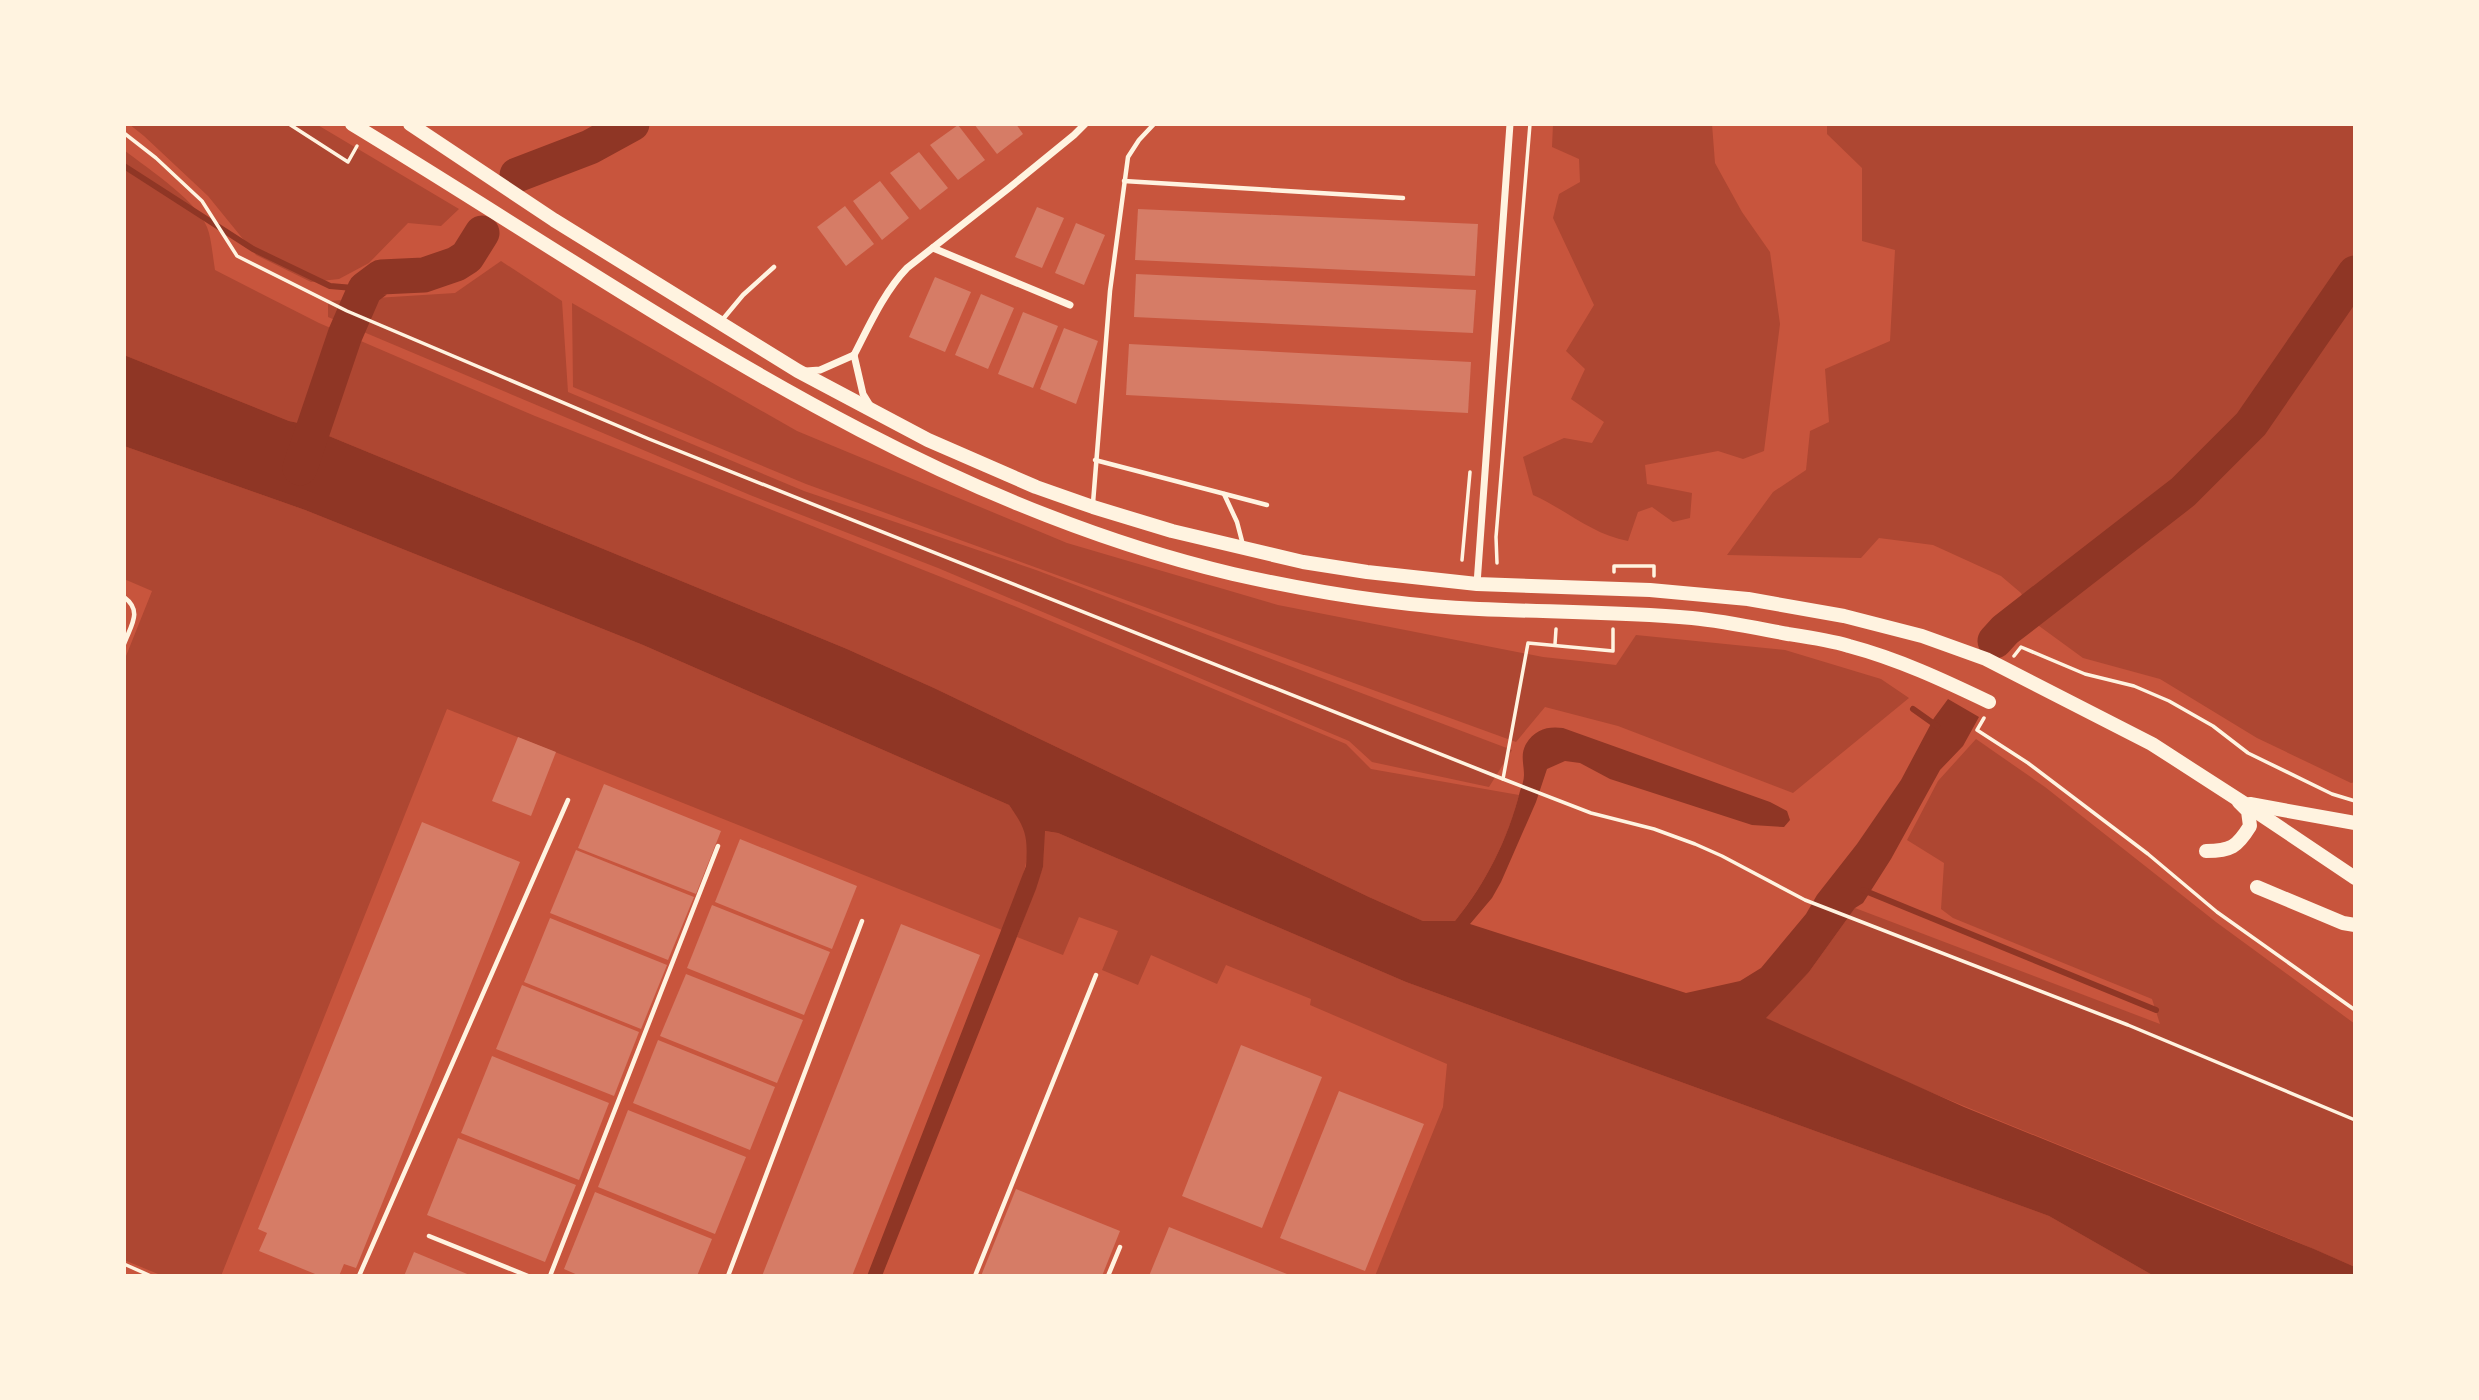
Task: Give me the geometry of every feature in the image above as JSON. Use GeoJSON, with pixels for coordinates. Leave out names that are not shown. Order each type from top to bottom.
{"type":"FeatureCollection","features":[{"type":"Feature","properties":{"kind":"main road"},"geometry":{"type":"LineString","coordinates":[[352,124],[757,374],[863,434],[970,485],[1086,532],[1167,557],[1233,573],[1299,588],[1364,598],[1475,609],[1693,618],[1845,644],[1907,664],[1989,702]]}},
{"type":"Feature","properties":{"kind":"main road"},"geometry":{"type":"LineString","coordinates":[[410,124],[554,220],[798,371],[876,414],[1036,487],[1093,508],[1171,531],[1303,562],[1477,584],[1650,590],[1748,599],[1844,616],[1965,649],[2010,663],[2152,744],[2355,878]]}},
{"type":"Feature","properties":{"kind":"main road"},"geometry":{"type":"LineString","coordinates":[[2241,801],[2355,823]]}},
{"type":"Feature","properties":{"kind":"main road"},"geometry":{"type":"LineString","coordinates":[[2206,851],[2225,851],[2235,846],[2250,826],[2248,811],[2241,801]]}},
{"type":"Feature","properties":{"kind":"main road"},"geometry":{"type":"LineString","coordinates":[[2257,887],[2330,918],[2355,925]]}},
{"type":"Feature","properties":{"kind":"street"},"geometry":{"type":"LineString","coordinates":[[798,371],[820,370],[854,355],[898,278],[914,262],[1085,124]]}},
{"type":"Feature","properties":{"kind":"street"},"geometry":{"type":"LineString","coordinates":[[1477,584],[1510,124]]}},
{"type":"Feature","properties":{"kind":"street"},"geometry":{"type":"LineString","coordinates":[[933,248],[1070,304]]}},
{"type":"Feature","properties":{"kind":"street"},"geometry":{"type":"LineString","coordinates":[[854,355],[863,394],[876,414]]}},
{"type":"Feature","properties":{"kind":"lane"},"geometry":{"type":"LineString","coordinates":[[1093,508],[1110,291],[1124,181],[1132,148],[1154,124]]}},
{"type":"Feature","properties":{"kind":"lane"},"geometry":{"type":"LineString","coordinates":[[1124,181],[1403,198]]}},
{"type":"Feature","properties":{"kind":"lane"},"geometry":{"type":"LineString","coordinates":[[720,323],[743,295],[774,267]]}},
{"type":"Feature","properties":{"kind":"lane"},"geometry":{"type":"LineString","coordinates":[[1095,460],[1268,505]]}},
{"type":"Feature","properties":{"kind":"lane"},"geometry":{"type":"LineString","coordinates":[[1223,494],[1237,522],[1244,549]]}},
{"type":"Feature","properties":{"kind":"lane"},"geometry":{"type":"LineString","coordinates":[[124,597],[133,604],[136,613],[124,644]]}},
{"type":"Feature","properties":{"kind":"lane"},"geometry":{"type":"LineString","coordinates":[[359,1276],[568,800]]}},
{"type":"Feature","properties":{"kind":"lane"},"geometry":{"type":"LineString","coordinates":[[550,1276],[718,846]]}},
{"type":"Feature","properties":{"kind":"lane"},"geometry":{"type":"LineString","coordinates":[[728,1276],[862,921]]}},
{"type":"Feature","properties":{"kind":"lane"},"geometry":{"type":"LineString","coordinates":[[975,1276],[1096,975]]}},
{"type":"Feature","properties":{"kind":"lane"},"geometry":{"type":"LineString","coordinates":[[429,1236],[528,1276]]}},
{"type":"Feature","properties":{"kind":"lane"},"geometry":{"type":"LineString","coordinates":[[1108,1276],[1120,1247]]}},
{"type":"Feature","properties":{"kind":"path"},"geometry":{"type":"LineString","coordinates":[[289,124],[348,162],[365,133]]}},
{"type":"Feature","properties":{"kind":"path"},"geometry":{"type":"LineString","coordinates":[[1497,563],[1495,554],[1498,510],[1530,124]]}},
{"type":"Feature","properties":{"kind":"path"},"geometry":{"type":"LineString","coordinates":[[124,133],[156,158],[202,201],[216,219],[237,256],[359,317],[649,439],[1503,779],[1591,813],[1654,829],[1695,844],[1805,900],[2128,1025],[2355,1119]]}},
{"type":"Feature","properties":{"kind":"path"},"geometry":{"type":"LineString","coordinates":[[1614,566],[1654,566]]}},
{"type":"Feature","properties":{"kind":"path"},"geometry":{"type":"LineString","coordinates":[[1503,779],[1528,643],[1613,651]]}},
{"type":"Feature","properties":{"kind":"path"},"geometry":{"type":"LineString","coordinates":[[2010,663],[2021,647],[2085,674],[2134,686],[2169,701],[2213,726],[2248,753],[2332,794],[2355,801]]}},
{"type":"Feature","properties":{"kind":"path"},"geometry":{"type":"LineString","coordinates":[[1977,730],[2039,772],[2148,854],[2217,912],[2355,1010]]}},
{"type":"Feature","properties":{"kind":"path"},"geometry":{"type":"LineString","coordinates":[[124,1265],[151,1276]]}},
{"type":"Feature","properties":{"kind":"shaded area"},"geometry":{"type":"Polygon","coordinates":[[[129,124],[316,124],[459,209],[441,226],[408,223],[369,263],[339,279],[311,282],[256,255],[208,196],[129,124]]]}},
{"type":"Feature","properties":{"kind":"shaded area"},"geometry":{"type":"Polygon","coordinates":[[[1553,124],[1712,124],[1715,163],[1742,212],[1770,252],[1780,324],[1764,451],[1743,459],[1718,451],[1645,465],[1647,484],[1692,493],[1690,518],[1673,522],[1652,507],[1638,512],[1628,541],[1591,528],[1533,495],[1523,457],[1564,438],[1592,443],[1604,422],[1571,399],[1585,369],[1566,351],[1594,305],[1553,218],[1559,194],[1580,182],[1579,159],[1552,147],[1553,124]]]}},
{"type":"Feature","properties":{"kind":"shaded area"},"geometry":{"type":"Polygon","coordinates":[[[1827,124],[2355,124],[2355,782],[2351,783],[2257,738],[2160,679],[2083,658],[2035,623],[2021,593],[2001,576],[1933,545],[1879,538],[1861,558],[1727,555],[1773,492],[1806,470],[1810,431],[1829,422],[1825,369],[1890,341],[1895,250],[1862,241],[1862,168],[1827,134],[1827,124]]]}},
{"type":"Feature","properties":{"kind":"shaded area"},"geometry":{"type":"Polygon","coordinates":[[[124,150],[173,187],[196,210],[209,233],[215,270],[319,323],[535,416],[1024,610],[1346,744],[1371,769],[1519,795],[1494,861],[1455,921],[1423,921],[847,649],[324,434],[313,426],[289,421],[124,355],[124,150]]]}},
{"type":"Feature","properties":{"kind":"shaded area"},"geometry":{"type":"Polygon","coordinates":[[[501,261],[562,301],[568,392],[804,491],[1036,570],[1512,750],[1489,787],[1372,762],[1349,741],[938,568],[750,495],[328,317],[328,301],[455,293],[501,261]]]}},
{"type":"Feature","properties":{"kind":"shaded area"},"geometry":{"type":"Polygon","coordinates":[[[572,303],[797,431],[1067,543],[1278,605],[1543,657],[1616,665],[1636,635],[1785,650],[1881,679],[1909,698],[1793,793],[1618,726],[1545,707],[1516,742],[806,484],[573,387],[572,303]]]}},
{"type":"Feature","properties":{"kind":"shaded area"},"geometry":{"type":"Polygon","coordinates":[[[124,355],[289,421],[313,426],[324,434],[847,649],[1423,921],[1455,921],[1477,891],[1502,843],[1515,809],[1524,779],[1524,748],[1533,735],[1542,730],[1563,728],[1770,802],[1787,811],[1790,820],[1784,827],[1752,825],[1610,779],[1580,763],[1565,761],[1547,769],[1536,802],[1501,882],[1492,898],[1470,924],[1686,993],[1740,981],[1761,968],[1806,914],[1817,895],[1857,844],[1901,780],[1934,718],[1948,699],[1979,717],[1963,746],[1940,770],[1891,859],[1863,903],[1855,908],[1809,972],[1766,1018],[1964,1107],[2314,1249],[2355,1267],[2355,1276],[2154,1276],[2049,1216],[1406,982],[1058,833],[1045,831],[1043,867],[1036,889],[882,1276],[867,1276],[1026,866],[1025,833],[1009,805],[643,645],[305,510],[124,446],[124,355]]]}},
{"type":"Feature","properties":{"kind":"shaded area"},"geometry":{"type":"Polygon","coordinates":[[[124,446],[305,510],[643,645],[1009,805],[1022,823],[1028,849],[1018,892],[1002,930],[447,709],[221,1276],[163,1276],[124,1260],[124,661],[152,591],[124,579],[124,446]]]}},
{"type":"Feature","properties":{"kind":"shaded area"},"geometry":{"type":"Polygon","coordinates":[[[1976,739],[2045,787],[2216,922],[2355,1024],[2355,1267],[1911,1084],[1765,1018],[1809,972],[1855,908],[2160,1024],[2152,999],[1953,918],[1941,909],[1944,863],[1907,840],[1938,781],[1976,739]]]}},
{"type":"Feature","properties":{"kind":"shaded area"},"geometry":{"type":"Polygon","coordinates":[[[1044,831],[1058,833],[1406,982],[2049,1216],[2154,1276],[1375,1276],[1443,1107],[1447,1064],[1310,1005],[1311,999],[1226,965],[1217,984],[1151,955],[1138,985],[1102,970],[1118,931],[1079,917],[1063,955],[1017,937],[1043,867],[1044,831]]]}},
{"type":"Feature","properties":{"kind":"building"},"geometry":{"type":"Polygon","coordinates":[[[974,124],[1016,124],[1023,134],[997,154],[974,124]]]}},
{"type":"Feature","properties":{"kind":"building"},"geometry":{"type":"Polygon","coordinates":[[[958,125],[985,160],[958,180],[930,145],[958,125]]]}},
{"type":"Feature","properties":{"kind":"building"},"geometry":{"type":"Polygon","coordinates":[[[919,152],[948,188],[920,210],[890,173],[919,152]]]}},
{"type":"Feature","properties":{"kind":"building"},"geometry":{"type":"Polygon","coordinates":[[[880,181],[909,218],[882,240],[853,201],[880,181]]]}},
{"type":"Feature","properties":{"kind":"building"},"geometry":{"type":"Polygon","coordinates":[[[845,206],[874,244],[846,266],[817,227],[845,206]]]}},
{"type":"Feature","properties":{"kind":"building"},"geometry":{"type":"Polygon","coordinates":[[[1037,207],[1064,218],[1042,268],[1015,257],[1037,207]]]}},
{"type":"Feature","properties":{"kind":"building"},"geometry":{"type":"Polygon","coordinates":[[[1138,209],[1478,224],[1475,276],[1135,260],[1138,209]]]}},
{"type":"Feature","properties":{"kind":"building"},"geometry":{"type":"Polygon","coordinates":[[[1076,223],[1105,235],[1084,285],[1055,273],[1076,223]]]}},
{"type":"Feature","properties":{"kind":"building"},"geometry":{"type":"Polygon","coordinates":[[[1136,274],[1476,290],[1473,333],[1134,317],[1136,274]]]}},
{"type":"Feature","properties":{"kind":"building"},"geometry":{"type":"Polygon","coordinates":[[[935,277],[971,292],[945,352],[909,337],[935,277]]]}},
{"type":"Feature","properties":{"kind":"building"},"geometry":{"type":"Polygon","coordinates":[[[981,294],[1014,308],[988,369],[955,355],[981,294]]]}},
{"type":"Feature","properties":{"kind":"building"},"geometry":{"type":"Polygon","coordinates":[[[1023,312],[1058,326],[1033,388],[998,374],[1023,312]]]}},
{"type":"Feature","properties":{"kind":"building"},"geometry":{"type":"Polygon","coordinates":[[[1064,328],[1098,341],[1076,404],[1040,389],[1064,328]]]}},
{"type":"Feature","properties":{"kind":"building"},"geometry":{"type":"Polygon","coordinates":[[[1129,344],[1471,362],[1468,413],[1126,395],[1129,344]]]}},
{"type":"Feature","properties":{"kind":"building"},"geometry":{"type":"Polygon","coordinates":[[[518,737],[556,752],[531,816],[492,801],[518,737]]]}},
{"type":"Feature","properties":{"kind":"building"},"geometry":{"type":"Polygon","coordinates":[[[604,784],[721,831],[696,894],[578,848],[604,784]]]}},
{"type":"Feature","properties":{"kind":"building"},"geometry":{"type":"Polygon","coordinates":[[[422,822],[520,862],[356,1268],[344,1264],[339,1276],[320,1276],[259,1251],[267,1233],[258,1229],[422,822]]]}},
{"type":"Feature","properties":{"kind":"building"},"geometry":{"type":"Polygon","coordinates":[[[740,839],[857,886],[832,949],[715,902],[740,839]]]}},
{"type":"Feature","properties":{"kind":"building"},"geometry":{"type":"Polygon","coordinates":[[[576,850],[694,897],[668,960],[550,913],[576,850]]]}},
{"type":"Feature","properties":{"kind":"building"},"geometry":{"type":"Polygon","coordinates":[[[712,905],[830,952],[804,1015],[687,968],[712,905]]]}},
{"type":"Feature","properties":{"kind":"building"},"geometry":{"type":"Polygon","coordinates":[[[550,918],[667,965],[641,1029],[524,982],[550,918]]]}},
{"type":"Feature","properties":{"kind":"building"},"geometry":{"type":"Polygon","coordinates":[[[901,924],[980,955],[852,1276],[762,1276],[901,924]]]}},
{"type":"Feature","properties":{"kind":"building"},"geometry":{"type":"Polygon","coordinates":[[[686,974],[803,1020],[777,1083],[660,1036],[686,974]]]}},
{"type":"Feature","properties":{"kind":"building"},"geometry":{"type":"Polygon","coordinates":[[[522,985],[639,1032],[614,1096],[496,1049],[522,985]]]}},
{"type":"Feature","properties":{"kind":"building"},"geometry":{"type":"Polygon","coordinates":[[[658,1040],[775,1087],[750,1150],[633,1103],[658,1040]]]}},
{"type":"Feature","properties":{"kind":"building"},"geometry":{"type":"Polygon","coordinates":[[[1241,1045],[1322,1077],[1262,1228],[1182,1196],[1241,1045]]]}},
{"type":"Feature","properties":{"kind":"building"},"geometry":{"type":"Polygon","coordinates":[[[492,1056],[609,1103],[579,1180],[461,1133],[492,1056]]]}},
{"type":"Feature","properties":{"kind":"building"},"geometry":{"type":"Polygon","coordinates":[[[1339,1091],[1424,1124],[1365,1271],[1280,1238],[1339,1091]]]}},
{"type":"Feature","properties":{"kind":"building"},"geometry":{"type":"Polygon","coordinates":[[[628,1110],[746,1157],[715,1234],[598,1187],[628,1110]]]}},
{"type":"Feature","properties":{"kind":"building"},"geometry":{"type":"Polygon","coordinates":[[[458,1138],[576,1185],[545,1262],[427,1215],[458,1138]]]}},
{"type":"Feature","properties":{"kind":"building"},"geometry":{"type":"Polygon","coordinates":[[[1016,1189],[1120,1231],[1102,1276],[981,1276],[1016,1189]]]}},
{"type":"Feature","properties":{"kind":"building"},"geometry":{"type":"Polygon","coordinates":[[[595,1192],[712,1239],[697,1276],[580,1276],[564,1269],[595,1192]]]}},
{"type":"Feature","properties":{"kind":"building"},"geometry":{"type":"Polygon","coordinates":[[[1169,1227],[1292,1276],[1149,1276],[1169,1227]]]}},
{"type":"Feature","properties":{"kind":"building"},"geometry":{"type":"Polygon","coordinates":[[[414,1252],[472,1276],[404,1276],[414,1252]]]}},
{"type":"Feature","properties":{"kind":"waterway"},"geometry":{"type":"LineString","coordinates":[[517,175],[590,147],[632,124]]}},
{"type":"Feature","properties":{"kind":"waterway"},"geometry":{"type":"LineString","coordinates":[[124,166],[253,249],[330,286],[365,289]]}},
{"type":"Feature","properties":{"kind":"waterway"},"geometry":{"type":"LineString","coordinates":[[300,468],[345,335],[365,289],[381,277],[424,275],[456,264],[467,257],[482,233]]}},
{"type":"Feature","properties":{"kind":"waterway"},"geometry":{"type":"LineString","coordinates":[[1995,641],[2005,630],[2183,492],[2251,424],[2355,273]]}},
{"type":"Feature","properties":{"kind":"waterway"},"geometry":{"type":"LineString","coordinates":[[1913,709],[1937,726]]}},
{"type":"Feature","properties":{"kind":"waterway"},"geometry":{"type":"LineString","coordinates":[[1863,890],[2156,1010]]}}]}
